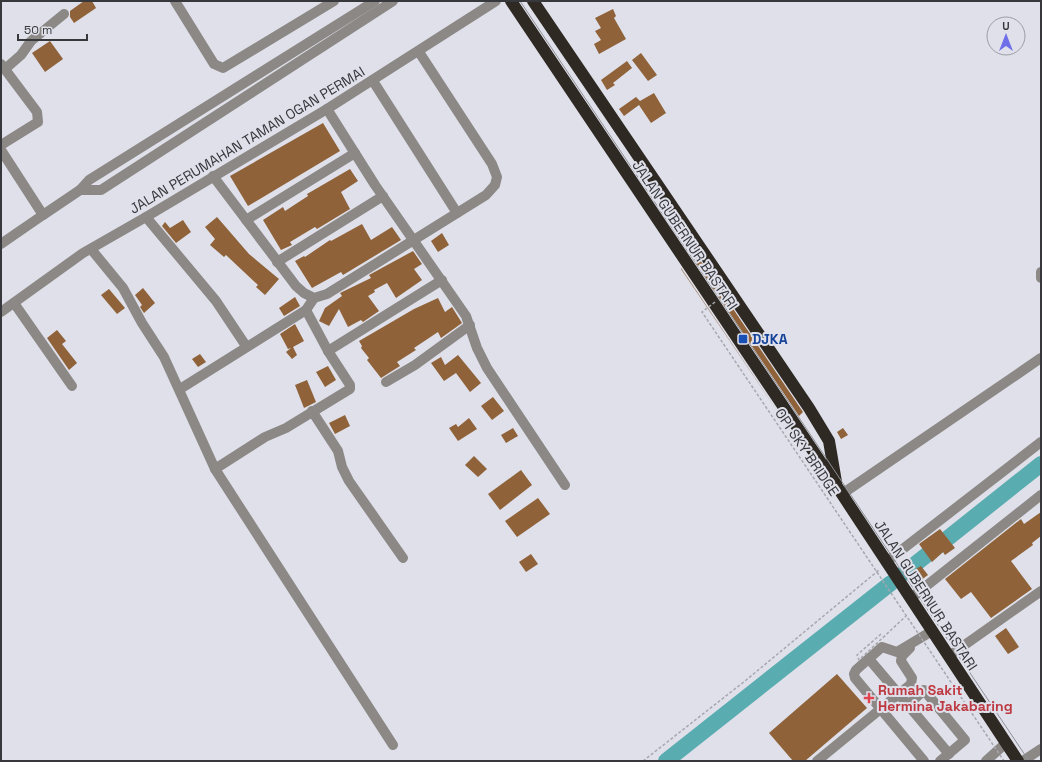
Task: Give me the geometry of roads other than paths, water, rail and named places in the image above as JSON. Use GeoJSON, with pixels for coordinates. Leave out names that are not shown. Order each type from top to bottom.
{"type":"FeatureCollection","features":[{"type":"Feature","properties":{"kind":"highway","name":"JALAN GUBERNUR BASTARI"},"geometry":{"type":"LineString","coordinates":[[511,1],[839,489],[1018,761]]}},
{"type":"Feature","properties":{"kind":"highway","name":"JALAN GUBERNUR BASTARI"},"geometry":{"type":"LineString","coordinates":[[533,1],[809,408],[829,441],[839,489]]}},
{"type":"Feature","properties":{"kind":"highway"},"geometry":{"type":"LineString","coordinates":[[649,208],[667,200]]}},
{"type":"Feature","properties":{"kind":"street"},"geometry":{"type":"LineString","coordinates":[[175,1],[214,64],[223,68],[334,1]]}},
{"type":"Feature","properties":{"kind":"street"},"geometry":{"type":"LineString","coordinates":[[1,244],[80,190],[89,180],[375,1]]}},
{"type":"Feature","properties":{"kind":"street"},"geometry":{"type":"LineString","coordinates":[[80,190],[101,190],[393,1]]}},
{"type":"Feature","properties":{"kind":"street","name":"JALAN PERUMAHAN TAMAN OGAN PERMAI"},"geometry":{"type":"LineString","coordinates":[[1,312],[90,248],[146,218],[213,176],[328,109],[419,52],[496,1]]}},
{"type":"Feature","properties":{"kind":"street"},"geometry":{"type":"LineString","coordinates":[[1,145],[38,122],[39,117],[37,112],[3,66],[22,55],[31,41],[64,14]]}},
{"type":"Feature","properties":{"kind":"street"},"geometry":{"type":"LineString","coordinates":[[180,389],[246,346],[306,310],[314,298],[327,294],[413,239],[486,195],[495,185],[497,177],[492,164],[419,52]]}},
{"type":"Feature","properties":{"kind":"street"},"geometry":{"type":"LineString","coordinates":[[373,81],[457,213]]}},
{"type":"Feature","properties":{"kind":"street"},"geometry":{"type":"LineString","coordinates":[[328,109],[383,196],[466,316],[477,348],[487,368],[565,485]]}},
{"type":"Feature","properties":{"kind":"street"},"geometry":{"type":"LineString","coordinates":[[1,150],[43,215]]}},
{"type":"Feature","properties":{"kind":"street"},"geometry":{"type":"LineString","coordinates":[[246,220],[355,153]]}},
{"type":"Feature","properties":{"kind":"street"},"geometry":{"type":"LineString","coordinates":[[213,176],[296,286],[304,293],[314,298]]}},
{"type":"Feature","properties":{"kind":"street"},"geometry":{"type":"LineString","coordinates":[[277,262],[383,196]]}},
{"type":"Feature","properties":{"kind":"street"},"geometry":{"type":"LineString","coordinates":[[146,218],[216,301],[246,346]]}},
{"type":"Feature","properties":{"kind":"street"},"geometry":{"type":"LineString","coordinates":[[90,248],[123,288],[142,323],[164,357],[216,468],[393,745]]}},
{"type":"Feature","properties":{"kind":"street"},"geometry":{"type":"LineString","coordinates":[[1041,272],[1041,278]]}},
{"type":"Feature","properties":{"kind":"street"},"geometry":{"type":"LineString","coordinates":[[328,351],[442,280]]}},
{"type":"Feature","properties":{"kind":"street"},"geometry":{"type":"LineString","coordinates":[[14,303],[72,386]]}},
{"type":"Feature","properties":{"kind":"street"},"geometry":{"type":"LineString","coordinates":[[216,468],[265,437],[286,428],[350,389],[350,385],[328,351],[306,310]]}},
{"type":"Feature","properties":{"kind":"street"},"geometry":{"type":"LineString","coordinates":[[386,382],[415,365],[470,325]]}},
{"type":"Feature","properties":{"kind":"street"},"geometry":{"type":"LineString","coordinates":[[839,489],[1041,358]]}},
{"type":"Feature","properties":{"kind":"street"},"geometry":{"type":"LineString","coordinates":[[312,411],[338,451],[342,467],[349,481],[403,558]]}},
{"type":"Feature","properties":{"kind":"street"},"geometry":{"type":"LineString","coordinates":[[886,562],[1041,442]]}},
{"type":"Feature","properties":{"kind":"street"},"geometry":{"type":"LineString","coordinates":[[911,598],[1041,495]]}},
{"type":"Feature","properties":{"kind":"street"},"geometry":{"type":"LineString","coordinates":[[949,656],[1041,591]]}},
{"type":"Feature","properties":{"kind":"street"},"geometry":{"type":"LineString","coordinates":[[892,651],[897,652],[912,645],[932,631]]}},
{"type":"Feature","properties":{"kind":"street"},"geometry":{"type":"LineString","coordinates":[[901,661],[902,656],[912,645]]}},
{"type":"Feature","properties":{"kind":"street"},"geometry":{"type":"LineString","coordinates":[[817,761],[881,710],[911,684],[912,680],[901,661],[887,647],[882,647],[856,670],[854,674],[855,678],[881,710],[924,761]]}},
{"type":"Feature","properties":{"kind":"street"},"geometry":{"type":"LineString","coordinates":[[869,659],[949,754]]}},
{"type":"Feature","properties":{"kind":"street"},"geometry":{"type":"LineString","coordinates":[[908,704],[924,690],[965,740],[940,761]]}},
{"type":"Feature","properties":{"kind":"street"},"geometry":{"type":"LineString","coordinates":[[986,761],[1006,743]]}},
{"type":"Feature","properties":{"kind":"street"},"geometry":{"type":"LineString","coordinates":[[1023,761],[1041,749]]}},
{"type":"Feature","properties":{"kind":"waterway"},"geometry":{"type":"LineString","coordinates":[[904,573],[1041,464]]}},
{"type":"Feature","properties":{"kind":"waterway"},"geometry":{"type":"LineString","coordinates":[[666,761],[891,583]]}},
{"type":"Feature","properties":{"kind":"tram line"},"geometry":{"type":"LineString","coordinates":[[520,1],[1029,761]]}},
{"type":"Feature","properties":{"kind":"place","name":"DJKA"},"geometry":{"type":"Point","coordinates":[743,339]}},
{"type":"Feature","properties":{"kind":"place","name":"Rumah Sakit Hermina Jakabaring"},"geometry":{"type":"Point","coordinates":[869,698]}}]}
